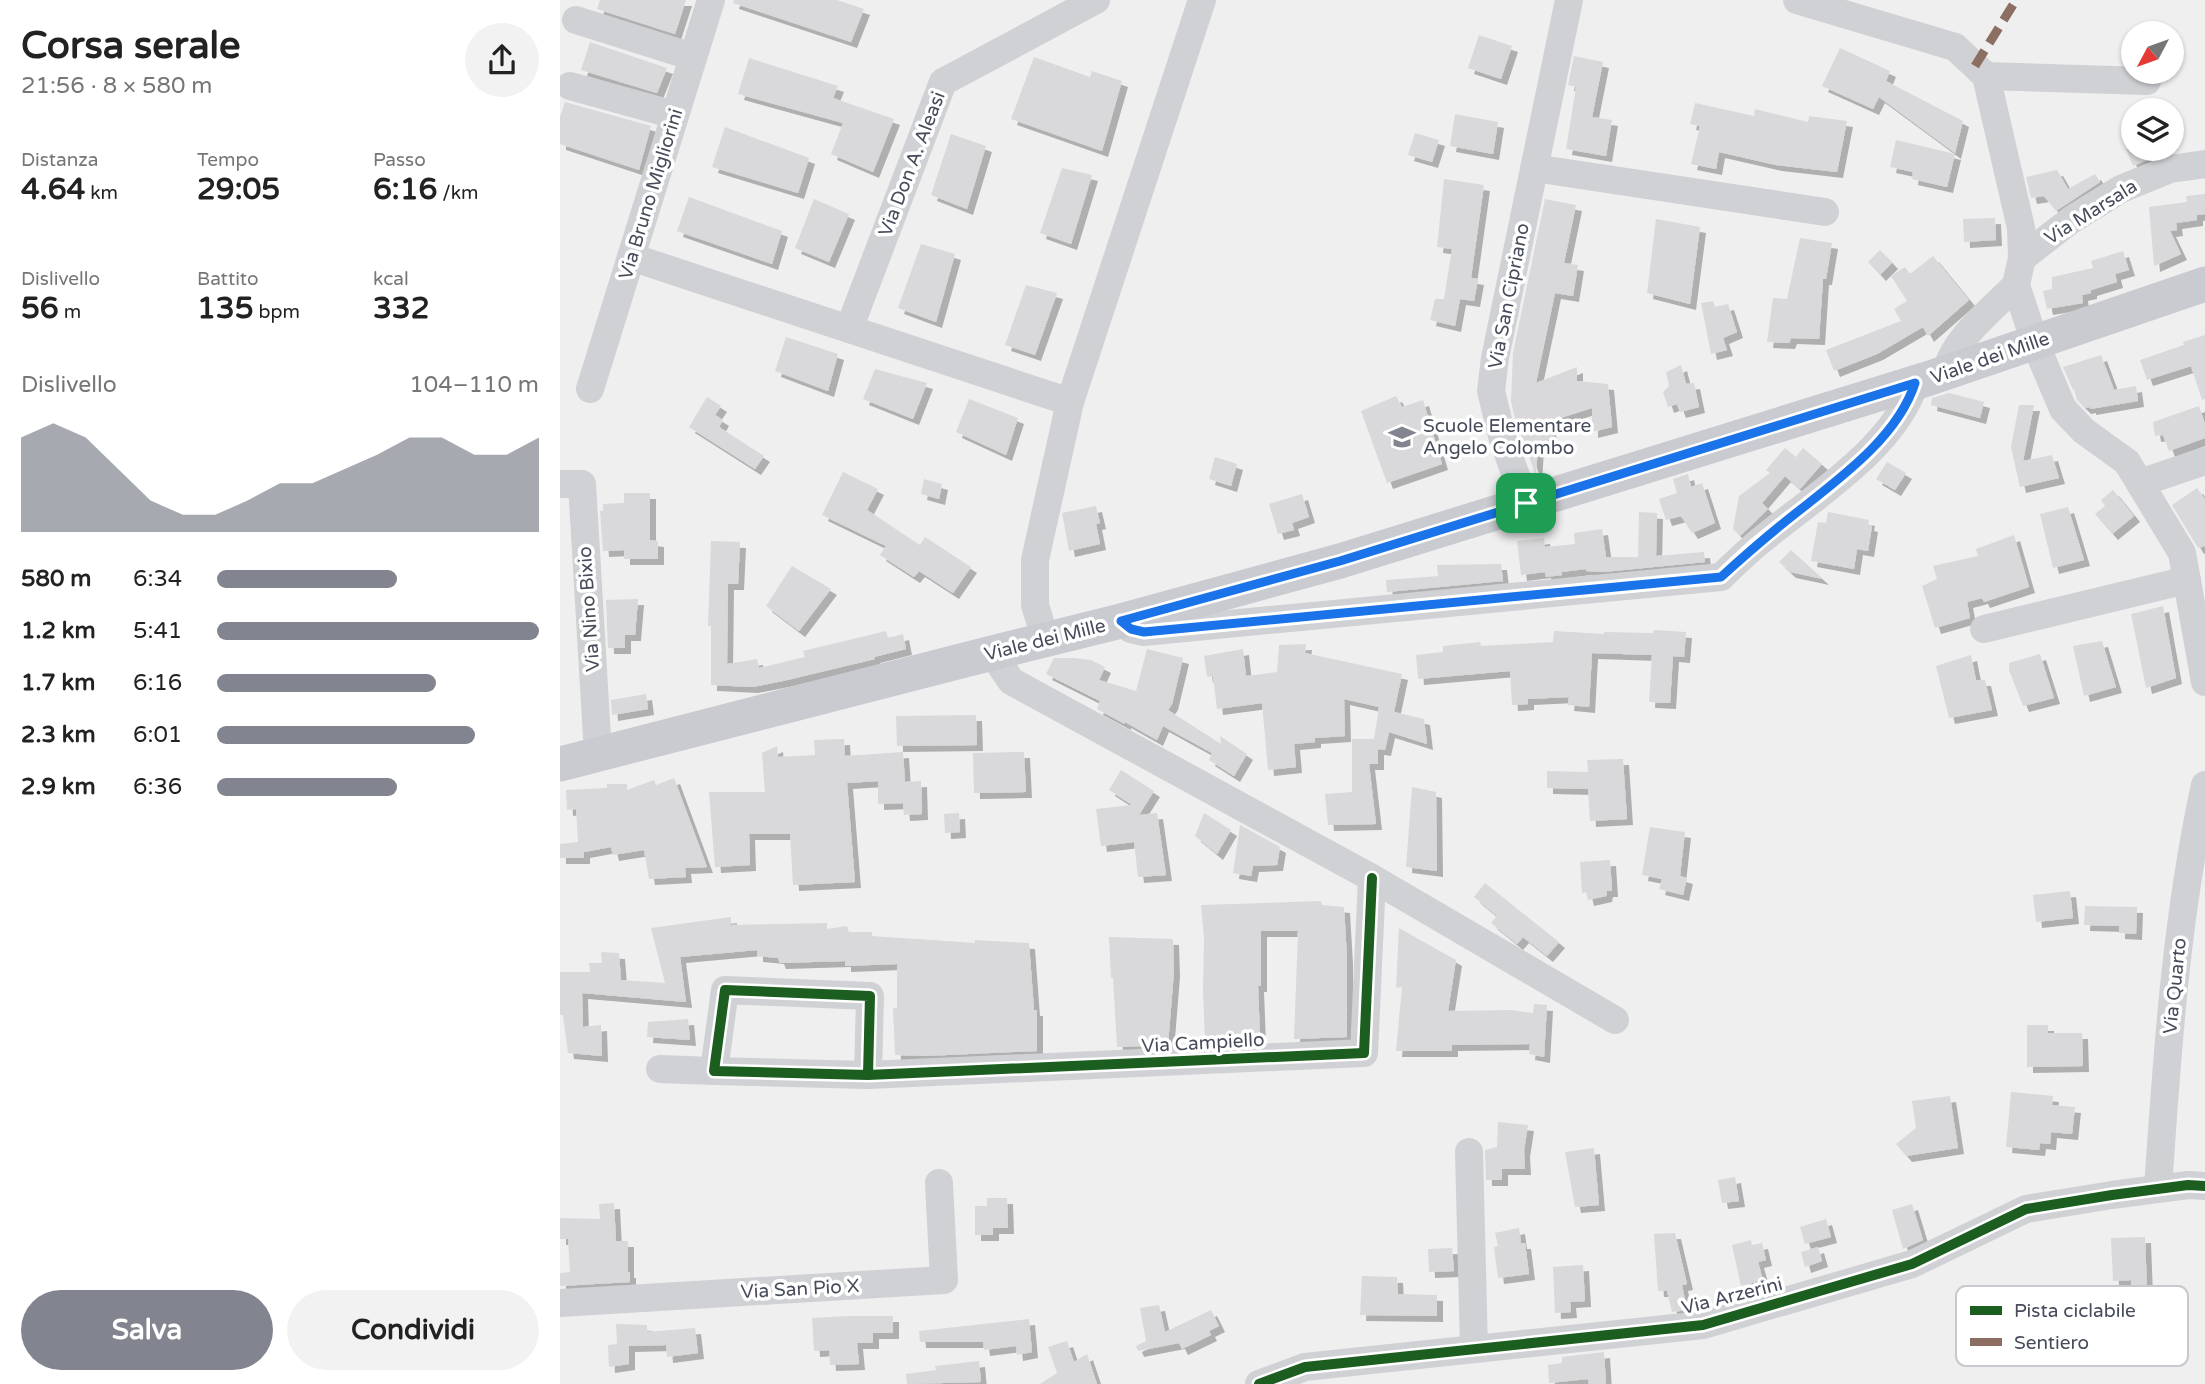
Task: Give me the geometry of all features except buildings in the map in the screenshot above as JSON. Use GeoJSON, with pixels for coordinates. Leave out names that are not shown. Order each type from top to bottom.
{"type":"FeatureCollection","features":[{"type":"Feature","properties":{"kind":"main road","name":"Viale dei Mille"},"geometry":{"type":"LineString","coordinates":[[560,764],[1046,641],[1340,561],[1930,378],[2205,284]]}},
{"type":"Feature","properties":{"kind":"street","name":"Via Bruno Migliorini"},"geometry":{"type":"LineString","coordinates":[[590,389],[711,0]]}},
{"type":"Feature","properties":{"kind":"street","name":"Via Don A. Aleasi"},"geometry":{"type":"LineString","coordinates":[[849,329],[943,82],[1096,0]]}},
{"type":"Feature","properties":{"kind":"street"},"geometry":{"type":"LineString","coordinates":[[1046,641],[1035,605],[1034,560],[1070,402],[1202,0]]}},
{"type":"Feature","properties":{"kind":"street","name":"Via San Cipriano"},"geometry":{"type":"LineString","coordinates":[[1526,503],[1503,440],[1491,391],[1495,358],[1569,0]]}},
{"type":"Feature","properties":{"kind":"street"},"geometry":{"type":"LineString","coordinates":[[1797,0],[1955,47],[1986,76],[2021,228],[2019,272],[2035,343],[2063,410],[2084,431],[2127,462],[2182,553],[2205,682]]}},
{"type":"Feature","properties":{"kind":"street"},"geometry":{"type":"LineString","coordinates":[[576,20],[693,57]]}},
{"type":"Feature","properties":{"kind":"street"},"geometry":{"type":"LineString","coordinates":[[1986,76],[2121,81]]}},
{"type":"Feature","properties":{"kind":"street"},"geometry":{"type":"LineString","coordinates":[[570,86],[675,115]]}},
{"type":"Feature","properties":{"kind":"street","name":"Via Marsala"},"geometry":{"type":"LineString","coordinates":[[1121,621],[1131,629],[1144,632],[1721,577],[1753,547],[1852,468],[2019,272],[2071,220],[2121,189],[2170,169],[2205,164]]}},
{"type":"Feature","properties":{"kind":"street"},"geometry":{"type":"LineString","coordinates":[[1534,168],[1825,212]]}},
{"type":"Feature","properties":{"kind":"street"},"geometry":{"type":"LineString","coordinates":[[631,257],[1070,402]]}},
{"type":"Feature","properties":{"kind":"street"},"geometry":{"type":"LineString","coordinates":[[2140,483],[2205,461]]}},
{"type":"Feature","properties":{"kind":"street","name":"Via Nino Bixio"},"geometry":{"type":"LineString","coordinates":[[560,484],[582,484],[598,754]]}},
{"type":"Feature","properties":{"kind":"street"},"geometry":{"type":"LineString","coordinates":[[1984,629],[2187,580]]}},
{"type":"Feature","properties":{"kind":"street"},"geometry":{"type":"LineString","coordinates":[[992,653],[1011,681],[1372,878],[1615,1020]]}},
{"type":"Feature","properties":{"kind":"street","name":"Via Quarto"},"geometry":{"type":"LineString","coordinates":[[2158,1189],[2165,1075],[2182,918],[2194,835],[2205,785]]}},
{"type":"Feature","properties":{"kind":"street","name":"Via Campiello"},"geometry":{"type":"LineString","coordinates":[[660,1069],[868,1075],[1364,1053],[1372,878]]}},
{"type":"Feature","properties":{"kind":"street"},"geometry":{"type":"LineString","coordinates":[[713,1071],[725,989],[870,996],[868,1075]]}},
{"type":"Feature","properties":{"kind":"street"},"geometry":{"type":"LineString","coordinates":[[1469,1152],[1474,1349]]}},
{"type":"Feature","properties":{"kind":"street","name":"Via San Pio X"},"geometry":{"type":"LineString","coordinates":[[560,1303],[944,1280],[939,1183]]}},
{"type":"Feature","properties":{"kind":"street","name":"Via Arzerini"},"geometry":{"type":"LineString","coordinates":[[1259,1384],[1305,1367],[1703,1325],[1912,1264],[2026,1209],[2158,1189],[2205,1185]]}},
{"type":"Feature","properties":{"kind":"marked path"},"geometry":{"type":"LineString","coordinates":[[1975,66],[2016,0]]}},
{"type":"Feature","properties":{"kind":"cycle path"},"geometry":{"type":"LineString","coordinates":[[1121,621],[1131,629],[1144,632],[1721,577],[1753,547],[1868,453],[1904,408],[1915,383]]}},
{"type":"Feature","properties":{"kind":"cycle path"},"geometry":{"type":"LineString","coordinates":[[868,1075],[714,1071],[725,990],[870,996],[868,1075],[1364,1053],[1372,878]]}},
{"type":"Feature","properties":{"kind":"cycle path"},"geometry":{"type":"LineString","coordinates":[[1259,1384],[1305,1367],[1703,1325],[1912,1264],[2026,1209],[2188,1185],[2205,1186]]}},
{"type":"Feature","properties":{"kind":"place","name":"Scuole Elementare Angelo Colombo"},"geometry":{"type":"Point","coordinates":[1402,437]}},
{"type":"Feature","properties":{"kind":"route"},"geometry":{"type":"LineString","coordinates":[[1915,383],[1899,416],[1852,468],[1753,547],[1721,577],[1144,632],[1131,629],[1121,621],[1340,561],[1526,503],[1915,383]]}}]}
